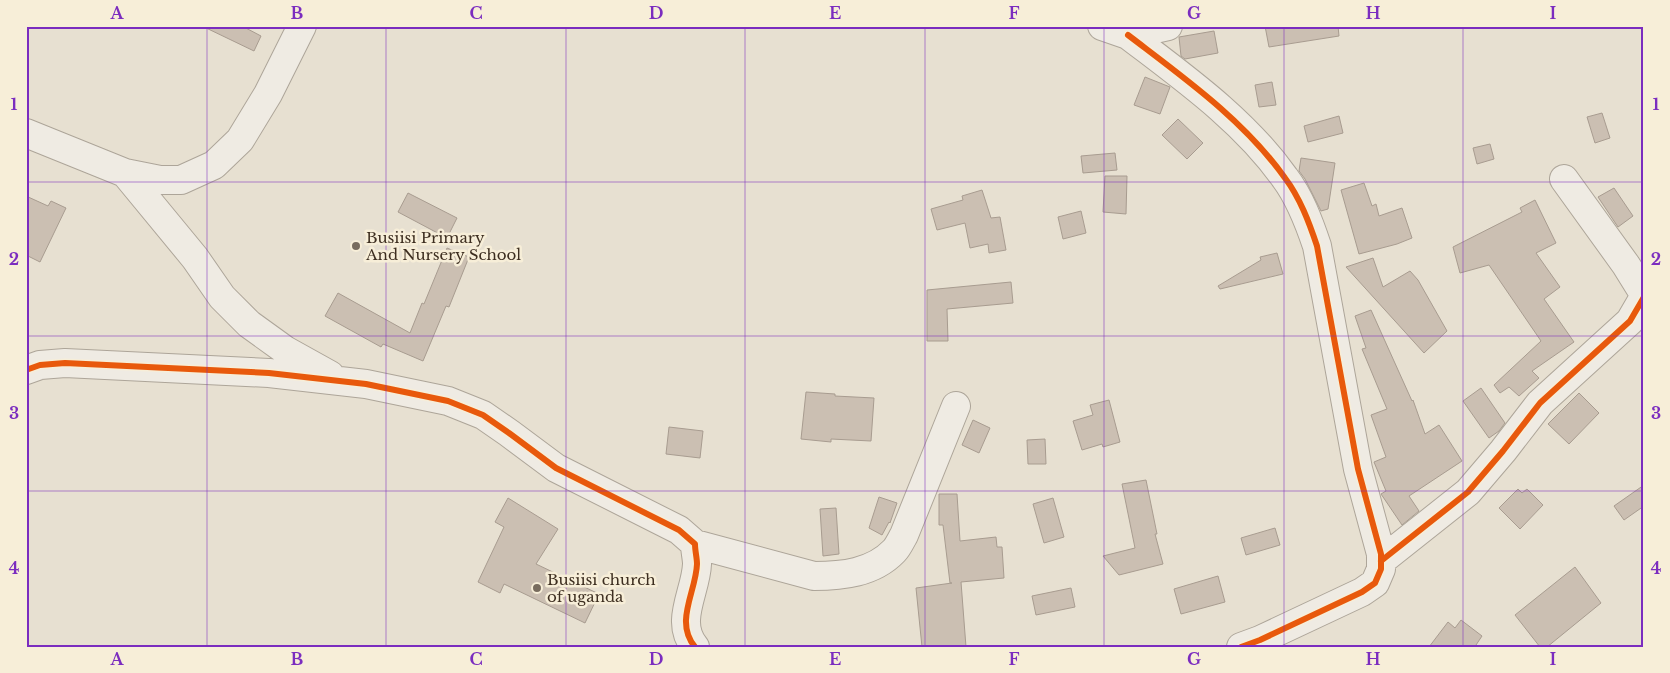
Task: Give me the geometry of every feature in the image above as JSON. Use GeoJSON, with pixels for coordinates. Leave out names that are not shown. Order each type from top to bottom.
{"type":"FeatureCollection","features":[{"type":"Feature","properties":{"kind":"street"},"geometry":{"type":"LineString","coordinates":[[26,133],[125,173],[160,180],[181,180],[214,166],[240,140],[268,94],[302,26]]}},
{"type":"Feature","properties":{"kind":"street"},"geometry":{"type":"LineString","coordinates":[[1102,26],[1128,35],[1204,93],[1251,138],[1272,160],[1286,179],[1297,197],[1317,246],[1358,469],[1377,536],[1381,554],[1381,569],[1375,583],[1362,592],[1241,647]]}},
{"type":"Feature","properties":{"kind":"street"},"geometry":{"type":"LineString","coordinates":[[1128,35],[1168,26]]}},
{"type":"Feature","properties":{"kind":"street"},"geometry":{"type":"LineString","coordinates":[[125,173],[195,258],[222,297],[249,324],[285,350],[343,381]]}},
{"type":"Feature","properties":{"kind":"street"},"geometry":{"type":"LineString","coordinates":[[1381,561],[1468,492],[1540,403],[1630,321],[1644,296],[1626,265],[1564,178]]}},
{"type":"Feature","properties":{"kind":"street"},"geometry":{"type":"LineString","coordinates":[[26,370],[40,365],[65,363],[269,373],[366,384],[429,397],[482,415],[556,468],[679,530],[695,544],[814,576],[831,576],[858,572],[878,563],[894,551],[904,535],[956,406]]}},
{"type":"Feature","properties":{"kind":"street"},"geometry":{"type":"LineString","coordinates":[[695,544],[697,565],[685,623],[687,636],[695,647]]}},
{"type":"Feature","properties":{"kind":"building"},"geometry":{"type":"Polygon","coordinates":[[[202,26],[242,26],[261,36],[254,51],[202,26]]]}},
{"type":"Feature","properties":{"kind":"building"},"geometry":{"type":"Polygon","coordinates":[[[1265,26],[1338,26],[1339,36],[1269,47],[1265,26]]]}},
{"type":"Feature","properties":{"kind":"building"},"geometry":{"type":"Polygon","coordinates":[[[1214,31],[1218,53],[1185,59],[1181,56],[1179,37],[1214,31]]]}},
{"type":"Feature","properties":{"kind":"building"},"geometry":{"type":"Polygon","coordinates":[[[1145,77],[1170,87],[1160,114],[1134,105],[1145,77]]]}},
{"type":"Feature","properties":{"kind":"building"},"geometry":{"type":"Polygon","coordinates":[[[1272,82],[1276,105],[1259,107],[1255,85],[1272,82]]]}},
{"type":"Feature","properties":{"kind":"building"},"geometry":{"type":"Polygon","coordinates":[[[1602,113],[1610,138],[1595,143],[1587,117],[1602,113]]]}},
{"type":"Feature","properties":{"kind":"building"},"geometry":{"type":"Polygon","coordinates":[[[1339,116],[1343,133],[1308,142],[1304,126],[1339,116]]]}},
{"type":"Feature","properties":{"kind":"building"},"geometry":{"type":"Polygon","coordinates":[[[1178,119],[1203,143],[1187,159],[1162,135],[1178,119]]]}},
{"type":"Feature","properties":{"kind":"building"},"geometry":{"type":"Polygon","coordinates":[[[1490,144],[1494,159],[1477,164],[1473,148],[1490,144]]]}},
{"type":"Feature","properties":{"kind":"building"},"geometry":{"type":"Polygon","coordinates":[[[1115,153],[1117,170],[1083,173],[1081,156],[1115,153]]]}},
{"type":"Feature","properties":{"kind":"building"},"geometry":{"type":"Polygon","coordinates":[[[1301,158],[1335,163],[1328,209],[1321,211],[1299,171],[1301,158]]]}},
{"type":"Feature","properties":{"kind":"building"},"geometry":{"type":"Polygon","coordinates":[[[1105,176],[1127,176],[1126,214],[1103,212],[1105,176]]]}},
{"type":"Feature","properties":{"kind":"building"},"geometry":{"type":"Polygon","coordinates":[[[1364,183],[1372,206],[1376,204],[1379,216],[1402,208],[1412,238],[1359,254],[1341,190],[1364,183]]]}},
{"type":"Feature","properties":{"kind":"building"},"geometry":{"type":"Polygon","coordinates":[[[1614,188],[1633,216],[1618,227],[1598,197],[1614,188]]]}},
{"type":"Feature","properties":{"kind":"building"},"geometry":{"type":"Polygon","coordinates":[[[982,190],[991,218],[1000,217],[1006,250],[989,253],[988,244],[970,248],[965,223],[937,230],[931,209],[963,200],[962,196],[982,190]]]}},
{"type":"Feature","properties":{"kind":"building"},"geometry":{"type":"Polygon","coordinates":[[[408,193],[457,218],[447,238],[398,212],[408,193]]]}},
{"type":"Feature","properties":{"kind":"building"},"geometry":{"type":"Polygon","coordinates":[[[26,196],[48,206],[51,201],[66,208],[40,262],[26,255],[26,196]]]}},
{"type":"Feature","properties":{"kind":"building"},"geometry":{"type":"Polygon","coordinates":[[[1535,200],[1556,243],[1536,253],[1560,287],[1544,299],[1574,342],[1532,371],[1539,378],[1519,396],[1509,387],[1500,393],[1494,385],[1541,341],[1489,265],[1460,273],[1453,247],[1522,212],[1520,208],[1535,200]]]}},
{"type":"Feature","properties":{"kind":"building"},"geometry":{"type":"Polygon","coordinates":[[[1081,211],[1086,233],[1063,239],[1058,217],[1081,211]]]}},
{"type":"Feature","properties":{"kind":"building"},"geometry":{"type":"Polygon","coordinates":[[[447,248],[469,257],[449,307],[446,306],[423,361],[383,344],[381,347],[325,316],[338,293],[410,333],[447,248]]]}},
{"type":"Feature","properties":{"kind":"building"},"geometry":{"type":"Polygon","coordinates":[[[1277,253],[1283,274],[1220,289],[1218,286],[1261,260],[1260,257],[1277,253]]]}},
{"type":"Feature","properties":{"kind":"building"},"geometry":{"type":"Polygon","coordinates":[[[1373,258],[1383,287],[1410,271],[1418,280],[1447,331],[1424,353],[1346,267],[1373,258]]]}},
{"type":"Feature","properties":{"kind":"building"},"geometry":{"type":"Polygon","coordinates":[[[1011,282],[1013,303],[947,309],[948,341],[927,341],[927,290],[1011,282]]]}},
{"type":"Feature","properties":{"kind":"building"},"geometry":{"type":"Polygon","coordinates":[[[1371,310],[1413,400],[1425,434],[1439,425],[1462,461],[1409,496],[1419,511],[1402,525],[1381,494],[1386,491],[1374,462],[1386,457],[1371,415],[1387,409],[1362,349],[1366,348],[1355,316],[1371,310]]]}},
{"type":"Feature","properties":{"kind":"building"},"geometry":{"type":"Polygon","coordinates":[[[1481,388],[1505,423],[1499,431],[1489,438],[1463,401],[1481,388]]]}},
{"type":"Feature","properties":{"kind":"building"},"geometry":{"type":"Polygon","coordinates":[[[806,392],[874,398],[871,441],[831,439],[831,442],[801,439],[806,392]]]}},
{"type":"Feature","properties":{"kind":"building"},"geometry":{"type":"Polygon","coordinates":[[[1579,393],[1599,413],[1569,444],[1548,424],[1579,393]]]}},
{"type":"Feature","properties":{"kind":"building"},"geometry":{"type":"Polygon","coordinates":[[[1109,400],[1120,442],[1103,447],[1102,444],[1082,450],[1073,421],[1093,415],[1090,405],[1109,400]]]}},
{"type":"Feature","properties":{"kind":"building"},"geometry":{"type":"Polygon","coordinates":[[[973,420],[990,428],[979,453],[962,445],[973,420]]]}},
{"type":"Feature","properties":{"kind":"building"},"geometry":{"type":"Polygon","coordinates":[[[669,427],[703,431],[700,458],[666,454],[669,427]]]}},
{"type":"Feature","properties":{"kind":"building"},"geometry":{"type":"Polygon","coordinates":[[[1045,439],[1046,464],[1028,464],[1027,440],[1045,439]]]}},
{"type":"Feature","properties":{"kind":"building"},"geometry":{"type":"Polygon","coordinates":[[[1146,480],[1157,534],[1155,534],[1163,564],[1119,575],[1103,556],[1135,548],[1122,484],[1146,480]]]}},
{"type":"Feature","properties":{"kind":"building"},"geometry":{"type":"Polygon","coordinates":[[[1644,485],[1644,506],[1624,520],[1614,506],[1644,485]]]}},
{"type":"Feature","properties":{"kind":"building"},"geometry":{"type":"Polygon","coordinates":[[[1518,489],[1522,493],[1527,489],[1543,505],[1520,529],[1499,508],[1518,489]]]}},
{"type":"Feature","properties":{"kind":"building"},"geometry":{"type":"Polygon","coordinates":[[[939,494],[957,494],[960,541],[996,537],[997,547],[1002,547],[1004,578],[961,582],[966,647],[922,647],[916,588],[952,583],[950,583],[943,525],[939,525],[939,494]]]}},
{"type":"Feature","properties":{"kind":"building"},"geometry":{"type":"Polygon","coordinates":[[[879,497],[897,503],[890,523],[882,535],[869,528],[879,497]]]}},
{"type":"Feature","properties":{"kind":"building"},"geometry":{"type":"Polygon","coordinates":[[[508,498],[558,529],[536,564],[599,594],[585,623],[504,584],[500,593],[478,582],[504,527],[495,522],[508,498]]]}},
{"type":"Feature","properties":{"kind":"building"},"geometry":{"type":"Polygon","coordinates":[[[1053,498],[1064,537],[1044,543],[1033,504],[1053,498]]]}},
{"type":"Feature","properties":{"kind":"building"},"geometry":{"type":"Polygon","coordinates":[[[836,508],[839,554],[823,556],[820,509],[836,508]]]}},
{"type":"Feature","properties":{"kind":"building"},"geometry":{"type":"Polygon","coordinates":[[[1275,528],[1280,545],[1246,555],[1241,538],[1275,528]]]}},
{"type":"Feature","properties":{"kind":"building"},"geometry":{"type":"Polygon","coordinates":[[[1575,567],[1601,603],[1547,647],[1540,647],[1515,615],[1575,567]]]}},
{"type":"Feature","properties":{"kind":"building"},"geometry":{"type":"Polygon","coordinates":[[[1218,576],[1225,602],[1181,614],[1174,589],[1218,576]]]}},
{"type":"Feature","properties":{"kind":"building"},"geometry":{"type":"Polygon","coordinates":[[[1071,588],[1075,607],[1036,615],[1032,596],[1071,588]]]}},
{"type":"Feature","properties":{"kind":"building"},"geometry":{"type":"Polygon","coordinates":[[[1461,620],[1482,636],[1476,645],[1478,647],[1429,647],[1448,622],[1455,628],[1461,620]]]}},
{"type":"Feature","properties":{"kind":"cycle path"},"geometry":{"type":"LineString","coordinates":[[1128,35],[1191,83],[1232,118],[1269,157],[1300,202],[1317,246],[1358,469],[1381,554],[1381,569],[1375,583],[1362,592],[1241,647]]}},
{"type":"Feature","properties":{"kind":"cycle path"},"geometry":{"type":"LineString","coordinates":[[1381,561],[1468,492],[1540,403],[1630,321],[1644,297]]}},
{"type":"Feature","properties":{"kind":"cycle path"},"geometry":{"type":"LineString","coordinates":[[26,370],[40,365],[65,363],[269,373],[366,384],[448,401],[483,415],[556,468],[679,530],[695,544],[696,575],[686,617],[686,627],[695,647]]}},
{"type":"Feature","properties":{"kind":"place","name":"Busiisi Primary And Nursery School"},"geometry":{"type":"Point","coordinates":[356,246]}},
{"type":"Feature","properties":{"kind":"place","name":"Busiisi church of uganda"},"geometry":{"type":"Point","coordinates":[537,588]}}]}
